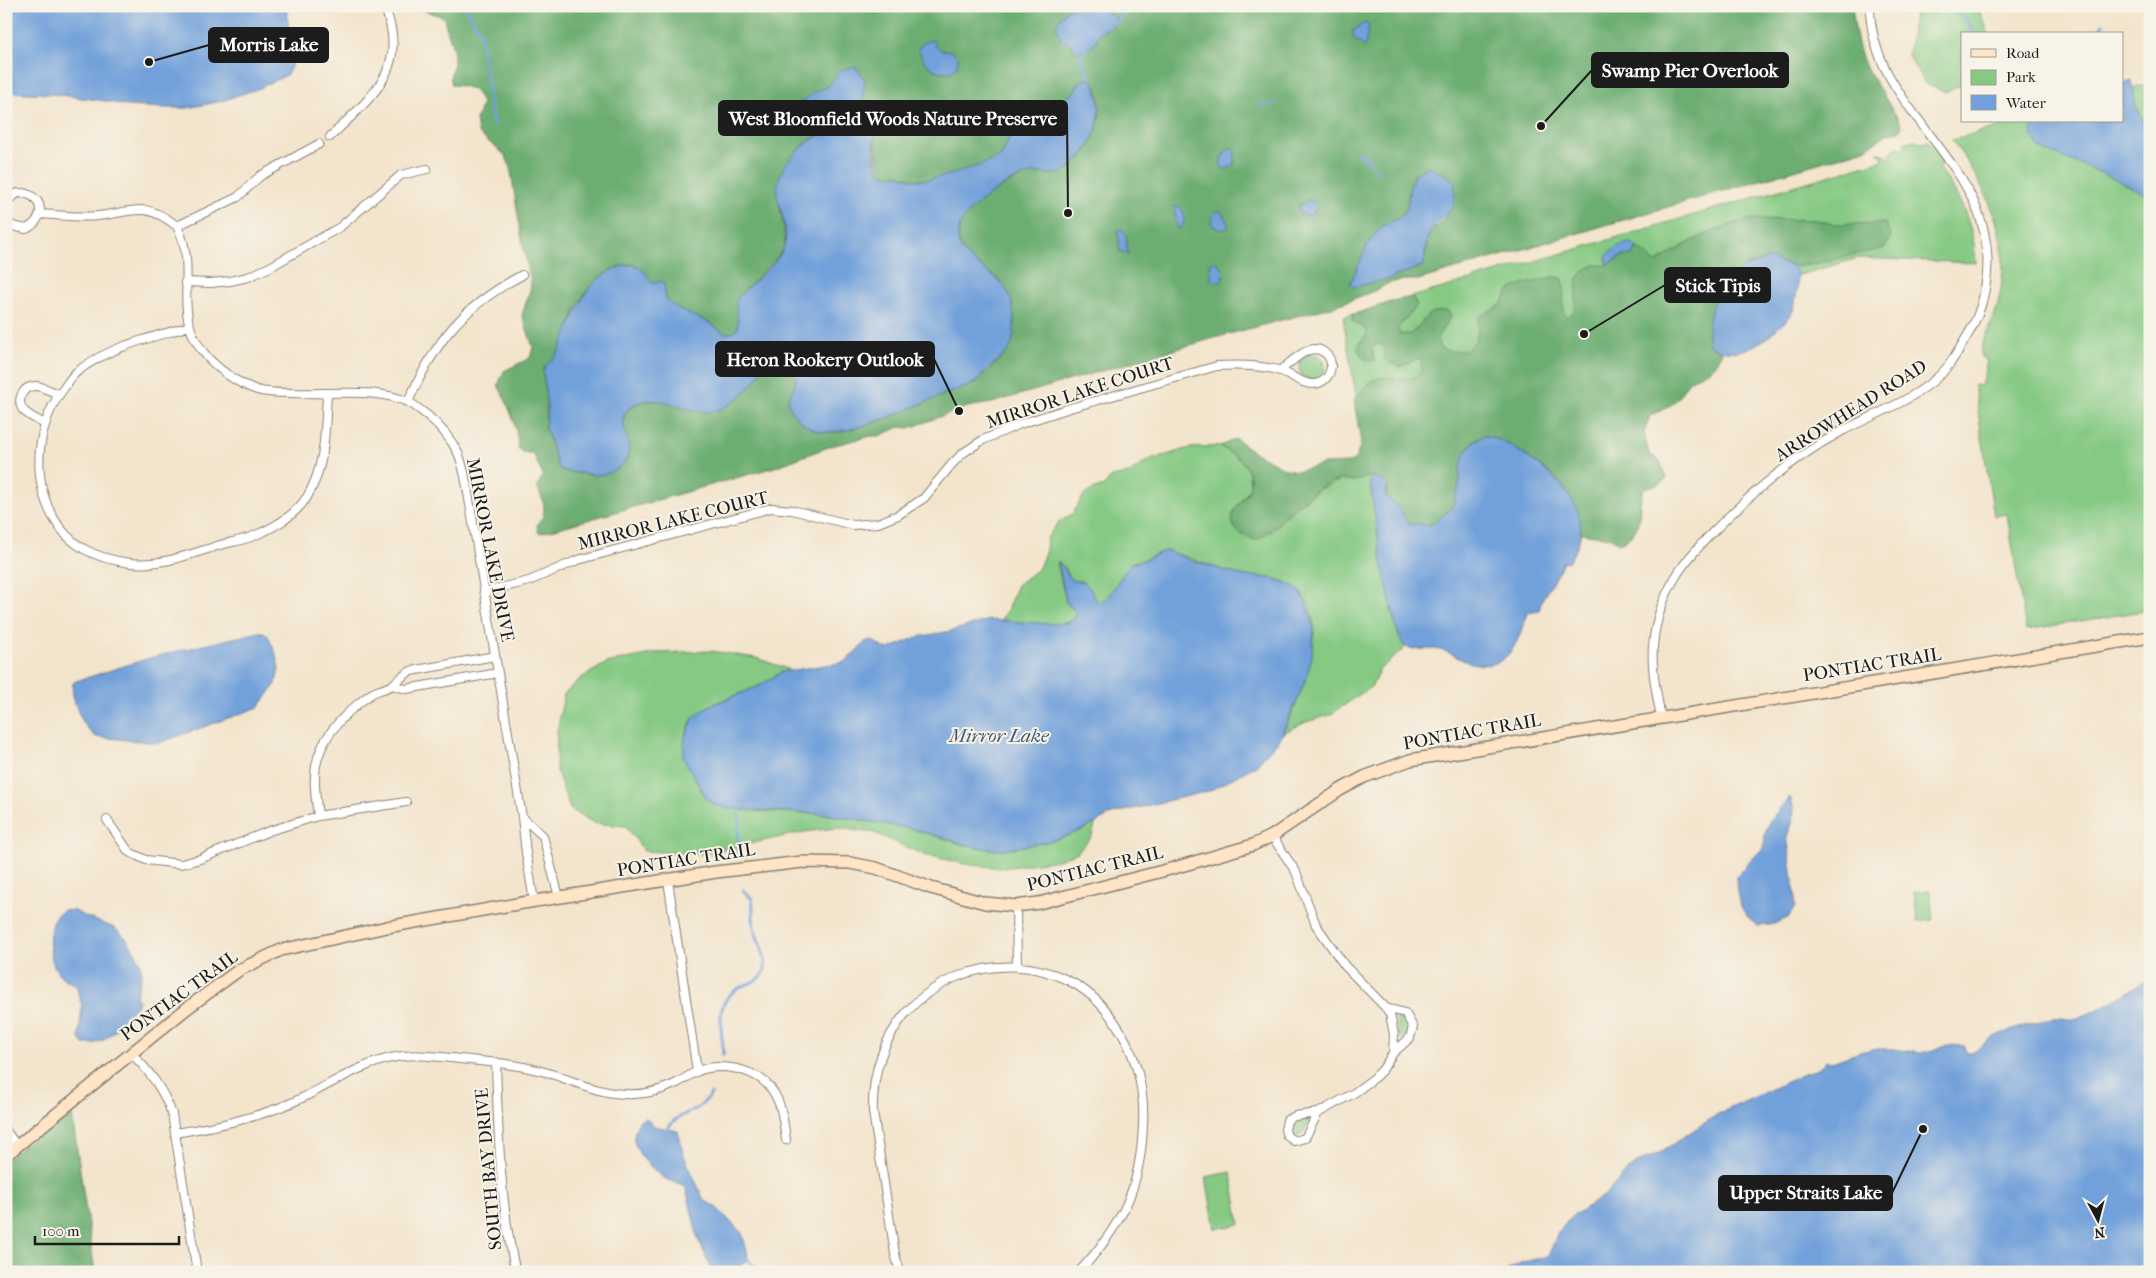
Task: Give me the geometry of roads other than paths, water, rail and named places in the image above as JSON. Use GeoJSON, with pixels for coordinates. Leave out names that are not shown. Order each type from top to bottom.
{"type":"FeatureCollection","features":[{"type":"Feature","properties":{"kind":"main road","name":"PONTIAC TRAIL"},"geometry":{"type":"LineString","coordinates":[[6,1155],[186,1008],[239,970],[281,950],[387,927],[534,901],[772,864],[829,861],[876,868],[931,888],[985,903],[1016,906],[1039,903],[1235,851],[1272,836],[1340,790],[1386,767],[1446,753],[2150,637]]}},
{"type":"Feature","properties":{"kind":"street"},"geometry":{"type":"LineString","coordinates":[[330,137],[377,90],[389,68],[394,50],[393,30],[384,6]]}},
{"type":"Feature","properties":{"kind":"street","name":"ARROWHEAD ROAD"},"geometry":{"type":"LineString","coordinates":[[1661,718],[1654,668],[1654,640],[1664,600],[1675,578],[1691,555],[1734,511],[1788,466],[1841,431],[1900,402],[1923,388],[1948,367],[1967,337],[1979,313],[1985,288],[1987,260],[1982,219],[1966,184],[1906,102],[1882,62],[1874,38],[1870,6]]}},
{"type":"Feature","properties":{"kind":"street"},"geometry":{"type":"LineString","coordinates":[[40,214],[74,217],[99,216],[136,208],[161,214],[177,226],[238,197],[260,176],[319,144]]}},
{"type":"Feature","properties":{"kind":"street"},"geometry":{"type":"LineString","coordinates":[[185,282],[211,283],[230,281],[248,277],[270,267],[340,227],[401,175],[427,169]]}},
{"type":"Feature","properties":{"kind":"street"},"geometry":{"type":"LineString","coordinates":[[6,200],[18,193],[32,195],[37,200],[40,214],[37,221],[26,229],[12,226],[6,220]]}},
{"type":"Feature","properties":{"kind":"street","name":"MIRROR LAKE DRIVE"},"geometry":{"type":"LineString","coordinates":[[177,226],[186,250],[185,282],[190,326],[197,343],[210,359],[240,383],[258,390],[276,393],[388,396],[408,402],[432,420],[445,433],[458,453],[465,478],[522,817],[534,901]]}},
{"type":"Feature","properties":{"kind":"street"},"geometry":{"type":"LineString","coordinates":[[408,402],[433,352],[448,330],[484,297],[522,275]]}},
{"type":"Feature","properties":{"kind":"street"},"geometry":{"type":"LineString","coordinates":[[190,326],[120,347],[97,358],[76,372],[59,394],[44,424],[39,462],[42,491],[53,516],[67,537],[86,550],[106,558],[132,563],[163,562],[256,535],[286,519],[306,498],[319,472],[323,456],[327,394]]}},
{"type":"Feature","properties":{"kind":"street","name":"MIRROR LAKE COURT"},"geometry":{"type":"LineString","coordinates":[[484,592],[528,581],[578,560],[771,508],[792,510],[853,525],[878,523],[898,515],[924,498],[963,453],[983,440],[1020,424],[1217,366],[1240,365],[1280,371],[1306,383],[1313,384],[1323,382],[1330,373],[1331,364],[1328,355],[1321,349],[1312,349],[1303,352],[1280,371]]}},
{"type":"Feature","properties":{"kind":"street"},"geometry":{"type":"LineString","coordinates":[[44,424],[24,410],[20,400],[22,394],[30,387],[36,386],[59,394]]}},
{"type":"Feature","properties":{"kind":"street"},"geometry":{"type":"LineString","coordinates":[[318,816],[315,792],[316,765],[326,740],[337,724],[353,707],[374,692],[392,684],[411,672],[495,656]]}},
{"type":"Feature","properties":{"kind":"street"},"geometry":{"type":"LineString","coordinates":[[432,667],[435,684]]}},
{"type":"Feature","properties":{"kind":"street"},"geometry":{"type":"LineString","coordinates":[[392,684],[406,688],[498,674]]}},
{"type":"Feature","properties":{"kind":"street"},"geometry":{"type":"LineString","coordinates":[[107,820],[129,852],[146,860],[181,864],[200,859],[269,831],[318,816],[406,802]]}},
{"type":"Feature","properties":{"kind":"street"},"geometry":{"type":"LineString","coordinates":[[522,817],[543,836],[559,897]]}},
{"type":"Feature","properties":{"kind":"street"},"geometry":{"type":"LineString","coordinates":[[1272,836],[1296,872],[1312,916],[1328,944],[1355,977],[1386,1008],[1394,1028],[1395,1044],[1393,1053]]}},
{"type":"Feature","properties":{"kind":"street"},"geometry":{"type":"LineString","coordinates":[[668,880],[697,1071]]}},
{"type":"Feature","properties":{"kind":"street"},"geometry":{"type":"LineString","coordinates":[[1016,906],[1017,966]]}},
{"type":"Feature","properties":{"kind":"street"},"geometry":{"type":"LineString","coordinates":[[900,1272],[895,1254],[874,1112],[873,1089],[878,1066],[888,1040],[900,1021],[927,992],[950,978],[992,966],[1017,966],[1046,972],[1073,983],[1093,997],[1113,1019],[1129,1044],[1137,1072],[1144,1108],[1139,1171],[1119,1220],[1078,1272]]}},
{"type":"Feature","properties":{"kind":"street"},"geometry":{"type":"LineString","coordinates":[[1318,1113],[1305,1138],[1294,1141],[1287,1136],[1285,1130],[1287,1120],[1295,1116],[1318,1113],[1354,1093],[1373,1079],[1393,1053],[1410,1038],[1413,1027],[1405,1013],[1386,1008]]}},
{"type":"Feature","properties":{"kind":"street"},"geometry":{"type":"LineString","coordinates":[[131,1053],[149,1070],[164,1092],[172,1114],[197,1272]]}},
{"type":"Feature","properties":{"kind":"street"},"geometry":{"type":"LineString","coordinates":[[175,1133],[249,1118],[301,1098],[353,1072],[395,1057],[417,1054],[496,1062],[538,1070],[602,1092],[627,1095],[651,1092],[676,1084],[697,1071],[723,1067],[741,1070],[758,1077],[772,1090],[782,1107],[786,1140]]}},
{"type":"Feature","properties":{"kind":"street","name":"SOUTH BAY DRIVE"},"geometry":{"type":"LineString","coordinates":[[496,1062],[498,1119],[506,1213],[510,1248],[516,1272]]}},
{"type":"Feature","properties":{"kind":"street"},"geometry":{"type":"LineString","coordinates":[[6,1131],[17,1146]]}},
{"type":"Feature","properties":{"kind":"water"},"geometry":{"type":"Polygon","coordinates":[[[6,6],[286,6],[292,57],[291,67],[287,75],[260,88],[218,102],[187,108],[128,106],[106,101],[51,94],[6,92],[6,6]]]}},
{"type":"Feature","properties":{"kind":"water"},"geometry":{"type":"Polygon","coordinates":[[[1081,6],[1096,8],[1115,16],[1116,22],[1100,33],[1093,45],[1077,53],[1072,45],[1060,39],[1056,25],[1066,10],[1081,6]]]}},
{"type":"Feature","properties":{"kind":"water"},"geometry":{"type":"Polygon","coordinates":[[[1364,23],[1369,25],[1365,47],[1353,37],[1353,31],[1364,23]]]}},
{"type":"Feature","properties":{"kind":"water"},"geometry":{"type":"Polygon","coordinates":[[[934,40],[935,46],[942,50],[952,51],[958,57],[957,66],[951,72],[934,70],[927,64],[921,54],[918,48],[925,42],[934,40]]]}},
{"type":"Feature","properties":{"kind":"water"},"geometry":{"type":"Polygon","coordinates":[[[856,67],[865,80],[862,102],[840,114],[824,118],[799,120],[793,109],[812,94],[829,86],[840,70],[856,67]]]}},
{"type":"Feature","properties":{"kind":"water"},"geometry":{"type":"Polygon","coordinates":[[[1085,79],[1092,80],[1094,84],[1099,109],[1096,130],[1081,156],[1062,173],[1036,173],[1006,184],[976,206],[959,227],[958,239],[961,249],[969,258],[1004,286],[1010,296],[1013,308],[1014,334],[1011,346],[973,384],[876,422],[840,431],[825,432],[808,427],[795,415],[790,408],[789,399],[795,384],[795,374],[791,368],[782,362],[770,359],[765,363],[758,377],[739,397],[715,411],[705,412],[653,400],[633,405],[626,412],[623,419],[628,453],[624,462],[612,472],[590,475],[558,467],[545,429],[547,408],[543,371],[559,351],[586,293],[600,277],[623,266],[637,266],[647,274],[652,283],[660,281],[664,283],[666,299],[675,307],[708,322],[722,331],[732,333],[738,328],[736,303],[738,298],[776,261],[784,247],[786,236],[777,186],[780,175],[795,153],[817,136],[828,130],[861,119],[871,113],[878,113],[880,120],[874,140],[876,169],[887,176],[898,175],[915,180],[926,180],[957,173],[995,160],[1002,155],[1016,124],[1051,111],[1074,92],[1079,83],[1085,79]]]}},
{"type":"Feature","properties":{"kind":"water"},"geometry":{"type":"Polygon","coordinates":[[[2132,80],[2136,106],[2150,131],[2150,196],[2102,173],[2039,148],[2032,134],[2032,122],[2124,122],[2124,82],[2132,80]]]}},
{"type":"Feature","properties":{"kind":"water"},"geometry":{"type":"Polygon","coordinates":[[[1232,148],[1235,153],[1234,165],[1225,170],[1220,164],[1226,151],[1232,148]]]}},
{"type":"Feature","properties":{"kind":"water"},"geometry":{"type":"Polygon","coordinates":[[[1428,166],[1454,180],[1455,192],[1454,201],[1449,212],[1434,226],[1429,234],[1424,265],[1389,279],[1354,287],[1350,283],[1367,246],[1380,227],[1399,218],[1407,209],[1414,175],[1428,166]]]}},
{"type":"Feature","properties":{"kind":"water"},"geometry":{"type":"Polygon","coordinates":[[[1309,200],[1316,205],[1316,210],[1309,216],[1299,213],[1299,205],[1309,200]]]}},
{"type":"Feature","properties":{"kind":"water"},"geometry":{"type":"Polygon","coordinates":[[[1180,206],[1185,218],[1181,229],[1177,227],[1174,207],[1180,206]]]}},
{"type":"Feature","properties":{"kind":"water"},"geometry":{"type":"Polygon","coordinates":[[[1220,210],[1227,220],[1228,227],[1222,230],[1214,227],[1211,222],[1214,213],[1220,210]]]}},
{"type":"Feature","properties":{"kind":"water"},"geometry":{"type":"Polygon","coordinates":[[[1122,229],[1126,235],[1128,254],[1120,251],[1118,230],[1122,229]]]}},
{"type":"Feature","properties":{"kind":"water"},"geometry":{"type":"Polygon","coordinates":[[[1631,243],[1637,247],[1633,255],[1622,256],[1607,265],[1606,256],[1609,253],[1620,245],[1631,243]]]}},
{"type":"Feature","properties":{"kind":"water"},"geometry":{"type":"Polygon","coordinates":[[[1771,259],[1795,267],[1797,290],[1791,315],[1771,334],[1746,349],[1728,351],[1709,345],[1708,329],[1710,314],[1721,288],[1730,278],[1742,270],[1755,263],[1771,259]]]}},
{"type":"Feature","properties":{"kind":"water"},"geometry":{"type":"Polygon","coordinates":[[[1210,262],[1217,262],[1223,270],[1224,276],[1220,283],[1211,280],[1210,262]]]}},
{"type":"Feature","properties":{"kind":"water"},"geometry":{"type":"Polygon","coordinates":[[[1484,436],[1502,441],[1513,447],[1554,478],[1574,503],[1581,531],[1577,546],[1568,562],[1563,561],[1543,598],[1539,611],[1528,613],[1514,647],[1500,661],[1491,664],[1465,661],[1443,651],[1411,648],[1402,644],[1395,623],[1382,565],[1370,483],[1372,477],[1382,480],[1388,486],[1385,492],[1386,496],[1398,507],[1409,524],[1431,525],[1452,508],[1460,484],[1460,468],[1464,456],[1474,442],[1484,436]]]}},
{"type":"Feature","properties":{"kind":"water","name":"Mirror Lake"},"geometry":{"type":"Polygon","coordinates":[[[1163,551],[1169,551],[1193,561],[1240,575],[1272,578],[1287,583],[1299,590],[1307,604],[1314,626],[1312,657],[1306,679],[1280,739],[1255,766],[1209,791],[1112,814],[1085,829],[1055,840],[1003,850],[978,848],[913,829],[825,814],[733,809],[717,806],[706,798],[683,757],[685,737],[694,717],[709,706],[759,686],[781,672],[845,662],[865,642],[872,640],[883,648],[889,649],[917,637],[951,631],[989,620],[1055,624],[1070,622],[1076,617],[1076,613],[1066,602],[1058,561],[1072,580],[1084,582],[1087,585],[1099,603],[1107,598],[1130,564],[1147,559],[1163,551]]]}},
{"type":"Feature","properties":{"kind":"water"},"geometry":{"type":"Polygon","coordinates":[[[263,632],[268,636],[275,651],[279,668],[276,684],[259,707],[159,743],[97,737],[87,728],[75,705],[72,689],[73,683],[76,681],[153,657],[263,632]]]}},
{"type":"Feature","properties":{"kind":"water"},"geometry":{"type":"Polygon","coordinates":[[[1790,797],[1794,809],[1793,821],[1787,836],[1795,907],[1788,918],[1771,925],[1757,926],[1746,915],[1740,904],[1736,876],[1764,847],[1765,834],[1770,820],[1790,797]]]}},
{"type":"Feature","properties":{"kind":"water"},"geometry":{"type":"Polygon","coordinates":[[[64,910],[75,911],[115,928],[126,938],[140,961],[142,974],[136,995],[138,1001],[136,1006],[131,1012],[125,1014],[116,1030],[102,1041],[93,1044],[84,1044],[79,1038],[82,1006],[76,985],[59,974],[51,955],[50,930],[52,923],[56,916],[64,910]]]}},
{"type":"Feature","properties":{"kind":"water"},"geometry":{"type":"Polygon","coordinates":[[[2150,977],[2150,1272],[1505,1272],[1520,1263],[1549,1254],[1558,1233],[1571,1217],[1605,1195],[1633,1165],[1659,1153],[1718,1114],[1819,1067],[1827,1061],[1832,1062],[1860,1052],[1876,1049],[1894,1049],[1921,1053],[1945,1045],[1965,1046],[1967,1053],[1977,1049],[1998,1035],[2028,1025],[2054,1018],[2074,1019],[2097,1010],[2150,977]]]}},
{"type":"Feature","properties":{"kind":"water"},"geometry":{"type":"Polygon","coordinates":[[[646,1118],[654,1126],[678,1131],[683,1153],[704,1200],[717,1208],[742,1233],[748,1260],[731,1270],[712,1270],[698,1239],[686,1188],[660,1175],[644,1160],[637,1149],[634,1137],[635,1131],[639,1121],[646,1118]]]}},
{"type":"Feature","properties":{"kind":"waterway"},"geometry":{"type":"LineString","coordinates":[[464,6],[480,32],[492,119],[495,125]]}},
{"type":"Feature","properties":{"kind":"waterway"},"geometry":{"type":"LineString","coordinates":[[1114,23],[1122,18],[1124,6]]}},
{"type":"Feature","properties":{"kind":"waterway"},"geometry":{"type":"LineString","coordinates":[[1946,6],[1966,19],[1973,32]]}},
{"type":"Feature","properties":{"kind":"waterway"},"geometry":{"type":"LineString","coordinates":[[2100,32],[2104,24]]}},
{"type":"Feature","properties":{"kind":"waterway"},"geometry":{"type":"LineString","coordinates":[[1086,48],[1081,57],[1091,80]]}},
{"type":"Feature","properties":{"kind":"waterway"},"geometry":{"type":"LineString","coordinates":[[1260,106],[1267,105]]}},
{"type":"Feature","properties":{"kind":"waterway"},"geometry":{"type":"LineString","coordinates":[[1357,151],[1372,164]]}},
{"type":"Feature","properties":{"kind":"waterway"},"geometry":{"type":"LineString","coordinates":[[1376,168],[1379,173]]}},
{"type":"Feature","properties":{"kind":"waterway"},"geometry":{"type":"LineString","coordinates":[[737,853],[740,810]]}},
{"type":"Feature","properties":{"kind":"waterway"},"geometry":{"type":"LineString","coordinates":[[723,1055],[721,1016],[726,999],[733,992],[759,979],[765,969],[764,957],[755,932],[752,899],[743,890]]}},
{"type":"Feature","properties":{"kind":"waterway"},"geometry":{"type":"LineString","coordinates":[[665,1133],[675,1120],[698,1108],[711,1094]]}},
{"type":"Feature","properties":{"kind":"waterway"},"geometry":{"type":"LineString","coordinates":[[746,1258],[760,1272]]}},
{"type":"Feature","properties":{"kind":"place","name":"Morris Lake"},"geometry":{"type":"Point","coordinates":[149,62]}},
{"type":"Feature","properties":{"kind":"place","name":"Swamp Pier Overlook"},"geometry":{"type":"Point","coordinates":[1541,126]}},
{"type":"Feature","properties":{"kind":"place","name":"West Bloomfield Woods Nature Preserve"},"geometry":{"type":"Point","coordinates":[1068,213]}},
{"type":"Feature","properties":{"kind":"place","name":"Stick Tipis"},"geometry":{"type":"Point","coordinates":[1584,334]}},
{"type":"Feature","properties":{"kind":"place","name":"Heron Rookery Outlook"},"geometry":{"type":"Point","coordinates":[959,411]}},
{"type":"Feature","properties":{"kind":"place","name":"Upper Straits Lake"},"geometry":{"type":"Point","coordinates":[1923,1129]}}]}
